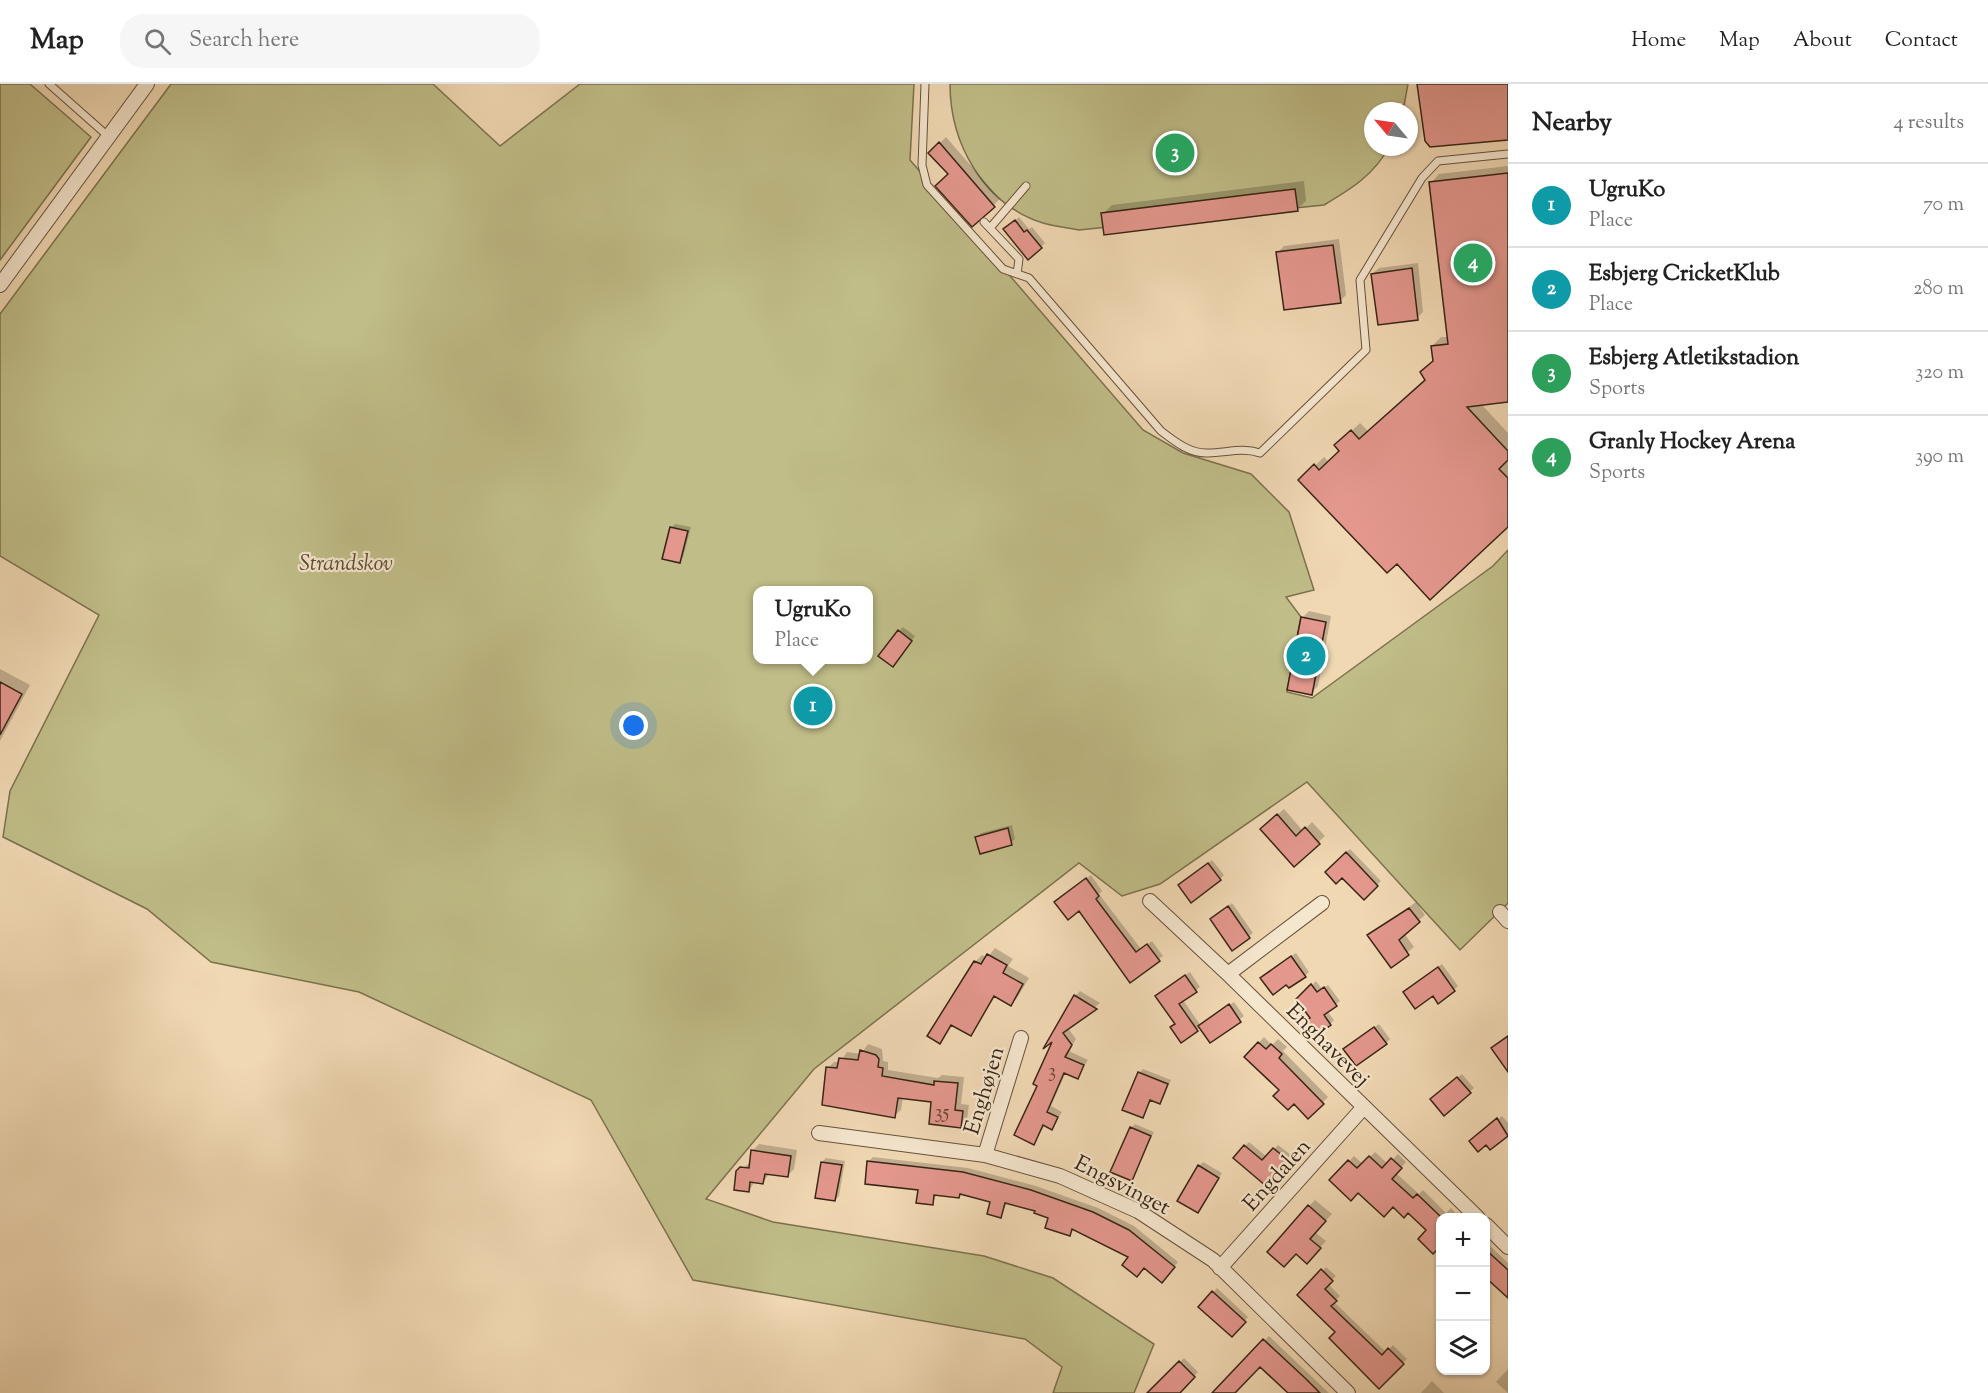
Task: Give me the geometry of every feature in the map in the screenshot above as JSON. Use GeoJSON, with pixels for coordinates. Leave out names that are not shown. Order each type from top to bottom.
{"type":"FeatureCollection","features":[{"type":"Feature","properties":{"kind":"street"},"geometry":{"type":"LineString","coordinates":[[0,285],[147,84]]}},
{"type":"Feature","properties":{"kind":"street","name":"Enghavevej"},"geometry":{"type":"LineString","coordinates":[[1150,901],[1473,1213]]}},
{"type":"Feature","properties":{"kind":"street"},"geometry":{"type":"LineString","coordinates":[[1228,974],[1322,903]]}},
{"type":"Feature","properties":{"kind":"street","name":"Enghøjen"},"geometry":{"type":"LineString","coordinates":[[985,1155],[1021,1038]]}},
{"type":"Feature","properties":{"kind":"street","name":"Engdalen"},"geometry":{"type":"LineString","coordinates":[[1221,1269],[1363,1108]]}},
{"type":"Feature","properties":{"kind":"street","name":"Engsvinget"},"geometry":{"type":"LineString","coordinates":[[819,1133],[985,1155],[1060,1176],[1138,1211],[1213,1260],[1348,1393]]}},
{"type":"Feature","properties":{"kind":"street"},"geometry":{"type":"LineString","coordinates":[[1490,1230],[1508,1247]]}},
{"type":"Feature","properties":{"kind":"lane"},"geometry":{"type":"LineString","coordinates":[[49,84],[109,137]]}},
{"type":"Feature","properties":{"kind":"lane"},"geometry":{"type":"LineString","coordinates":[[925,84],[922,165],[927,184],[1002,269],[1029,278],[1161,431],[1181,446],[1205,454],[1247,449],[1260,453],[1366,350],[1360,280],[1422,178],[1438,161],[1508,154]]}},
{"type":"Feature","properties":{"kind":"lane"},"geometry":{"type":"LineString","coordinates":[[990,228],[1026,186]]}},
{"type":"Feature","properties":{"kind":"lane"},"geometry":{"type":"LineString","coordinates":[[984,222],[1019,259],[1017,274]]}},
{"type":"Feature","properties":{"kind":"green space"},"geometry":{"type":"Polygon","coordinates":[[[0,84],[30,84],[91,137],[0,260],[0,84]]]}},
{"type":"Feature","properties":{"kind":"green space","name":"Strandskov"},"geometry":{"type":"Polygon","coordinates":[[[171,84],[433,84],[500,146],[580,84],[914,84],[910,160],[1143,430],[1183,453],[1251,474],[1289,512],[1314,590],[1286,597],[1301,617],[1287,692],[1312,698],[1493,566],[1508,550],[1508,903],[1460,950],[1307,782],[1160,884],[1122,896],[1079,863],[814,1069],[706,1199],[773,1222],[984,1256],[1053,1278],[1154,1344],[1134,1393],[1053,1393],[1062,1367],[1025,1339],[693,1280],[591,1100],[359,992],[211,962],[147,909],[3,837],[10,791],[99,615],[0,556],[0,314],[171,84]]]}},
{"type":"Feature","properties":{"kind":"green space"},"geometry":{"type":"Polygon","coordinates":[[[950,84],[1408,84],[1405,102],[1364,102],[1364,156],[1384,156],[1361,180],[1324,205],[1079,230],[1043,223],[1003,202],[974,168],[956,128],[950,84]]]}},
{"type":"Feature","properties":{"kind":"building"},"geometry":{"type":"Polygon","coordinates":[[[1417,84],[1508,84],[1508,140],[1430,147],[1425,141],[1417,84]]]}},
{"type":"Feature","properties":{"kind":"building"},"geometry":{"type":"Polygon","coordinates":[[[939,142],[995,207],[972,227],[935,186],[948,174],[928,153],[939,142]]]}},
{"type":"Feature","properties":{"kind":"building"},"geometry":{"type":"Polygon","coordinates":[[[1508,173],[1508,402],[1467,407],[1508,451],[1508,460],[1499,469],[1508,478],[1508,527],[1430,600],[1397,564],[1387,573],[1298,480],[1314,464],[1319,470],[1339,451],[1334,445],[1351,430],[1359,439],[1425,380],[1420,372],[1433,361],[1431,346],[1448,344],[1429,182],[1508,173]]]}},
{"type":"Feature","properties":{"kind":"building"},"geometry":{"type":"Polygon","coordinates":[[[1295,189],[1298,211],[1104,235],[1101,213],[1295,189]]]}},
{"type":"Feature","properties":{"kind":"building"},"geometry":{"type":"Polygon","coordinates":[[[1015,220],[1024,232],[1027,230],[1042,248],[1028,260],[1003,229],[1015,220]]]}},
{"type":"Feature","properties":{"kind":"building"},"geometry":{"type":"Polygon","coordinates":[[[1333,245],[1341,303],[1284,310],[1276,252],[1333,245]]]}},
{"type":"Feature","properties":{"kind":"building"},"geometry":{"type":"Polygon","coordinates":[[[1412,268],[1418,320],[1378,325],[1371,274],[1412,268]]]}},
{"type":"Feature","properties":{"kind":"building"},"geometry":{"type":"Polygon","coordinates":[[[670,527],[688,531],[680,563],[662,559],[670,527]]]}},
{"type":"Feature","properties":{"kind":"building"},"geometry":{"type":"Polygon","coordinates":[[[1301,617],[1326,622],[1312,695],[1287,690],[1301,617]]]}},
{"type":"Feature","properties":{"kind":"building"},"geometry":{"type":"Polygon","coordinates":[[[898,630],[912,641],[893,667],[878,656],[898,630]]]}},
{"type":"Feature","properties":{"kind":"building"},"geometry":{"type":"Polygon","coordinates":[[[0,682],[22,694],[0,735],[0,682]]]}},
{"type":"Feature","properties":{"kind":"building"},"geometry":{"type":"Polygon","coordinates":[[[1277,814],[1296,836],[1305,827],[1320,844],[1294,867],[1260,829],[1277,814]]]}},
{"type":"Feature","properties":{"kind":"building"},"geometry":{"type":"Polygon","coordinates":[[[1008,828],[1012,845],[980,854],[975,837],[1008,828]]]}},
{"type":"Feature","properties":{"kind":"building"},"geometry":{"type":"Polygon","coordinates":[[[1346,852],[1378,886],[1364,900],[1342,878],[1336,884],[1325,872],[1346,852]]]}},
{"type":"Feature","properties":{"kind":"building"},"geometry":{"type":"Polygon","coordinates":[[[1208,863],[1221,880],[1191,903],[1178,885],[1208,863]]]}},
{"type":"Feature","properties":{"kind":"building"},"geometry":{"type":"Polygon","coordinates":[[[1086,878],[1099,896],[1096,899],[1136,952],[1147,944],[1160,961],[1130,983],[1079,911],[1068,920],[1054,902],[1086,878]]]}},
{"type":"Feature","properties":{"kind":"building"},"geometry":{"type":"Polygon","coordinates":[[[1228,906],[1250,938],[1232,951],[1210,919],[1228,906]]]}},
{"type":"Feature","properties":{"kind":"building"},"geometry":{"type":"Polygon","coordinates":[[[1409,908],[1420,922],[1399,940],[1409,955],[1391,968],[1367,935],[1409,908]]]}},
{"type":"Feature","properties":{"kind":"building"},"geometry":{"type":"Polygon","coordinates":[[[987,954],[1007,965],[1003,973],[1023,984],[1011,1006],[994,996],[971,1036],[951,1025],[940,1044],[927,1036],[974,961],[981,964],[987,954]]]}},
{"type":"Feature","properties":{"kind":"building"},"geometry":{"type":"Polygon","coordinates":[[[1291,956],[1306,977],[1289,988],[1286,985],[1273,995],[1260,978],[1291,956]]]}},
{"type":"Feature","properties":{"kind":"building"},"geometry":{"type":"Polygon","coordinates":[[[1438,967],[1455,991],[1438,1004],[1433,996],[1415,1009],[1403,992],[1438,967]]]}},
{"type":"Feature","properties":{"kind":"building"},"geometry":{"type":"Polygon","coordinates":[[[1185,975],[1197,992],[1179,1004],[1198,1031],[1181,1043],[1170,1027],[1175,1024],[1155,996],[1185,975]]]}},
{"type":"Feature","properties":{"kind":"building"},"geometry":{"type":"Polygon","coordinates":[[[1311,984],[1317,992],[1324,987],[1337,1006],[1324,1015],[1331,1025],[1316,1036],[1305,1021],[1310,1018],[1296,999],[1311,984]]]}},
{"type":"Feature","properties":{"kind":"building"},"geometry":{"type":"Polygon","coordinates":[[[1074,995],[1097,1009],[1063,1033],[1072,1045],[1065,1057],[1084,1065],[1078,1079],[1064,1073],[1047,1112],[1058,1117],[1052,1130],[1043,1125],[1034,1145],[1014,1135],[1037,1086],[1033,1084],[1052,1042],[1043,1049],[1074,995]]]}},
{"type":"Feature","properties":{"kind":"building"},"geometry":{"type":"Polygon","coordinates":[[[1229,1004],[1241,1022],[1210,1043],[1198,1026],[1229,1004]]]}},
{"type":"Feature","properties":{"kind":"building"},"geometry":{"type":"Polygon","coordinates":[[[1374,1027],[1387,1044],[1356,1066],[1343,1049],[1374,1027]]]}},
{"type":"Feature","properties":{"kind":"building"},"geometry":{"type":"Polygon","coordinates":[[[1508,1036],[1508,1072],[1491,1048],[1508,1036]]]}},
{"type":"Feature","properties":{"kind":"building"},"geometry":{"type":"Polygon","coordinates":[[[1258,1042],[1266,1049],[1271,1044],[1282,1054],[1279,1058],[1324,1104],[1308,1119],[1294,1104],[1288,1110],[1273,1096],[1279,1090],[1244,1057],[1258,1042]]]}},
{"type":"Feature","properties":{"kind":"building"},"geometry":{"type":"Polygon","coordinates":[[[860,1050],[876,1055],[879,1059],[878,1067],[883,1068],[882,1076],[934,1085],[934,1081],[958,1083],[955,1110],[963,1111],[961,1128],[929,1124],[931,1102],[898,1098],[895,1118],[822,1105],[826,1067],[837,1068],[839,1058],[858,1060],[860,1050]]]}},
{"type":"Feature","properties":{"kind":"building"},"geometry":{"type":"Polygon","coordinates":[[[1138,1072],[1168,1084],[1160,1104],[1150,1100],[1143,1118],[1122,1110],[1138,1072]]]}},
{"type":"Feature","properties":{"kind":"building"},"geometry":{"type":"Polygon","coordinates":[[[1457,1077],[1471,1093],[1444,1116],[1430,1099],[1457,1077]]]}},
{"type":"Feature","properties":{"kind":"building"},"geometry":{"type":"Polygon","coordinates":[[[1497,1118],[1508,1136],[1490,1150],[1486,1145],[1478,1152],[1469,1141],[1497,1118]]]}},
{"type":"Feature","properties":{"kind":"building"},"geometry":{"type":"Polygon","coordinates":[[[1130,1127],[1151,1136],[1132,1181],[1110,1172],[1130,1127]]]}},
{"type":"Feature","properties":{"kind":"building"},"geometry":{"type":"Polygon","coordinates":[[[1244,1145],[1262,1160],[1273,1148],[1288,1160],[1266,1186],[1233,1158],[1244,1145]]]}},
{"type":"Feature","properties":{"kind":"building"},"geometry":{"type":"Polygon","coordinates":[[[751,1150],[791,1156],[788,1177],[765,1174],[763,1184],[750,1182],[749,1192],[734,1190],[736,1171],[740,1167],[749,1168],[751,1150]]]}},
{"type":"Feature","properties":{"kind":"building"},"geometry":{"type":"Polygon","coordinates":[[[1369,1156],[1382,1168],[1391,1158],[1402,1168],[1392,1179],[1413,1198],[1417,1194],[1437,1213],[1436,1251],[1433,1254],[1418,1239],[1426,1230],[1408,1213],[1404,1218],[1393,1207],[1384,1217],[1358,1193],[1351,1201],[1329,1180],[1348,1160],[1357,1168],[1369,1156]]]}},
{"type":"Feature","properties":{"kind":"building"},"geometry":{"type":"Polygon","coordinates":[[[867,1161],[963,1172],[1031,1190],[1093,1212],[1129,1230],[1175,1267],[1162,1283],[1144,1268],[1137,1277],[1122,1265],[1128,1257],[1072,1229],[1070,1236],[1045,1228],[1048,1218],[1034,1213],[1035,1211],[1005,1203],[1001,1218],[987,1214],[990,1202],[960,1194],[959,1198],[934,1195],[933,1205],[916,1203],[918,1190],[865,1184],[867,1161]]]}},
{"type":"Feature","properties":{"kind":"building"},"geometry":{"type":"Polygon","coordinates":[[[821,1162],[842,1165],[835,1201],[815,1198],[821,1162]]]}},
{"type":"Feature","properties":{"kind":"building"},"geometry":{"type":"Polygon","coordinates":[[[1198,1165],[1219,1178],[1198,1213],[1177,1201],[1198,1165]]]}},
{"type":"Feature","properties":{"kind":"building"},"geometry":{"type":"Polygon","coordinates":[[[1308,1205],[1326,1221],[1310,1239],[1321,1248],[1307,1264],[1296,1254],[1284,1267],[1267,1252],[1308,1205]]]}},
{"type":"Feature","properties":{"kind":"building"},"geometry":{"type":"Polygon","coordinates":[[[1490,1254],[1508,1270],[1508,1298],[1490,1282],[1490,1254]]]}},
{"type":"Feature","properties":{"kind":"building"},"geometry":{"type":"Polygon","coordinates":[[[1321,1269],[1333,1281],[1325,1289],[1337,1301],[1331,1306],[1382,1355],[1388,1348],[1404,1364],[1379,1389],[1329,1338],[1335,1332],[1297,1295],[1321,1269]]]}},
{"type":"Feature","properties":{"kind":"building"},"geometry":{"type":"Polygon","coordinates":[[[1212,1291],[1246,1322],[1232,1337],[1198,1307],[1212,1291]]]}},
{"type":"Feature","properties":{"kind":"building"},"geometry":{"type":"Polygon","coordinates":[[[1263,1339],[1320,1393],[1288,1393],[1260,1367],[1235,1393],[1212,1393],[1263,1339]]]}},
{"type":"Feature","properties":{"kind":"building"},"geometry":{"type":"Polygon","coordinates":[[[1179,1361],[1195,1377],[1180,1393],[1147,1393],[1179,1361]]]}},
{"type":"Feature","properties":{"kind":"place","name":"Esbjerg Atletikstadion"},"geometry":{"type":"Point","coordinates":[1175,153]}},
{"type":"Feature","properties":{"kind":"place","name":"Granly Hockey Arena"},"geometry":{"type":"Point","coordinates":[1473,263]}},
{"type":"Feature","properties":{"kind":"place","name":"Esbjerg CricketKlub"},"geometry":{"type":"Point","coordinates":[1306,656]}},
{"type":"Feature","properties":{"kind":"place","name":"UgruKo"},"geometry":{"type":"Point","coordinates":[813,706]}}]}
